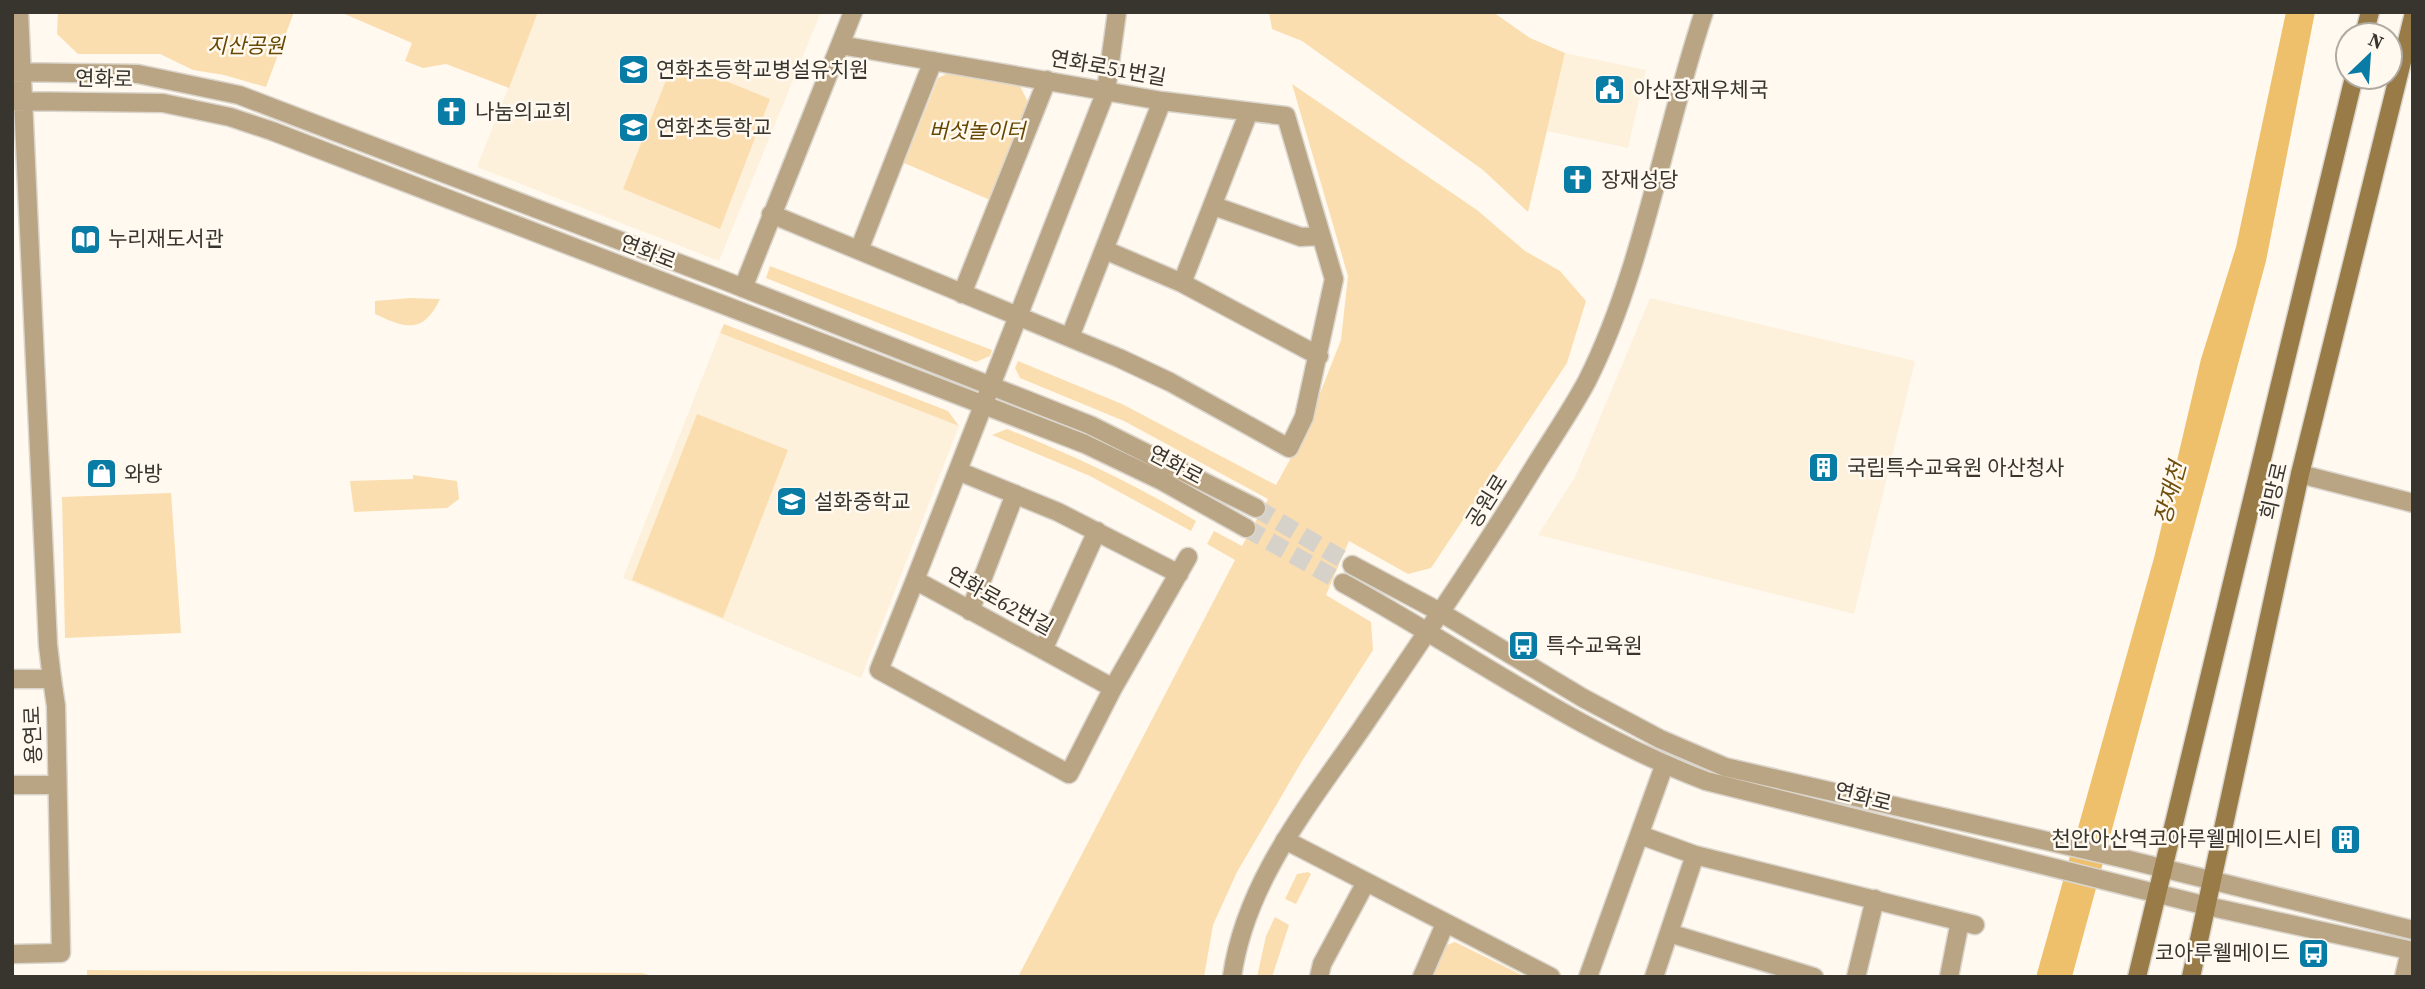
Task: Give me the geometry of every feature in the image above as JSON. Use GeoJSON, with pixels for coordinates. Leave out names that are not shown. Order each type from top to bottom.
{"type":"FeatureCollection","features":[{"type":"Feature","properties":{"kind":"main road","name":"희망로"},"geometry":{"type":"LineString","coordinates":[[2191,977],[2301,474],[2413,17]]}},
{"type":"Feature","properties":{"kind":"main road","name":"희망로"},"geometry":{"type":"LineString","coordinates":[[2137,977],[2155,892],[2351,91]]}},
{"type":"Feature","properties":{"kind":"street","name":"용연로"},"geometry":{"type":"LineString","coordinates":[[12,954],[61,953],[52,679],[47,631],[18,101],[19,12]]}},
{"type":"Feature","properties":{"kind":"street"},"geometry":{"type":"LineString","coordinates":[[743,288],[853,12]]}},
{"type":"Feature","properties":{"kind":"street"},"geometry":{"type":"LineString","coordinates":[[990,385],[1106,91],[1117,12]]}},
{"type":"Feature","properties":{"kind":"street","name":"공원로"},"geometry":{"type":"LineString","coordinates":[[1232,977],[1236,951],[1250,907],[1285,840],[1489,541],[1587,381],[1623,295],[1680,83],[1704,12]]}},
{"type":"Feature","properties":{"kind":"street","name":"연화로51번길"},"geometry":{"type":"LineString","coordinates":[[840,45],[1162,101],[1248,114],[1286,116],[1319,236],[1334,279],[1304,417],[1289,448],[1170,382],[1070,337]]}},
{"type":"Feature","properties":{"kind":"street"},"geometry":{"type":"LineString","coordinates":[[859,250],[933,61]]}},
{"type":"Feature","properties":{"kind":"street","name":"연화로"},"geometry":{"type":"LineString","coordinates":[[17,72],[138,74],[239,95],[743,288],[1090,425],[1256,508]]}},
{"type":"Feature","properties":{"kind":"street"},"geometry":{"type":"LineString","coordinates":[[962,294],[1047,80]]}},
{"type":"Feature","properties":{"kind":"street","name":"연화로"},"geometry":{"type":"LineString","coordinates":[[18,101],[163,103],[230,117],[1085,444],[1162,481],[1246,528]]}},
{"type":"Feature","properties":{"kind":"street"},"geometry":{"type":"LineString","coordinates":[[771,214],[1070,337],[1162,101]]}},
{"type":"Feature","properties":{"kind":"street"},"geometry":{"type":"LineString","coordinates":[[1182,283],[1248,114]]}},
{"type":"Feature","properties":{"kind":"street"},"geometry":{"type":"LineString","coordinates":[[1214,206],[1301,237],[1319,236]]}},
{"type":"Feature","properties":{"kind":"street"},"geometry":{"type":"LineString","coordinates":[[1105,250],[1182,283],[1319,356]]}},
{"type":"Feature","properties":{"kind":"street","name":"연화로62번길"},"geometry":{"type":"LineString","coordinates":[[990,385],[915,580],[1113,688]]}},
{"type":"Feature","properties":{"kind":"street"},"geometry":{"type":"LineString","coordinates":[[958,471],[1097,531],[1179,574]]}},
{"type":"Feature","properties":{"kind":"street"},"geometry":{"type":"LineString","coordinates":[[2301,474],[2413,503]]}},
{"type":"Feature","properties":{"kind":"street"},"geometry":{"type":"LineString","coordinates":[[970,611],[1016,494]]}},
{"type":"Feature","properties":{"kind":"street"},"geometry":{"type":"LineString","coordinates":[[1043,650],[1097,531]]}},
{"type":"Feature","properties":{"kind":"street"},"geometry":{"type":"LineString","coordinates":[[915,580],[879,670],[1069,774],[1113,688],[1188,557]]}},
{"type":"Feature","properties":{"kind":"street","name":"연화로"},"geometry":{"type":"LineString","coordinates":[[1352,565],[1440,612],[1583,698],[1660,739],[1725,767],[2121,858],[2413,930]]}},
{"type":"Feature","properties":{"kind":"street","name":"연화로"},"geometry":{"type":"LineString","coordinates":[[1343,583],[1429,630],[1605,736],[1664,766],[1706,782],[2207,906],[2411,951]]}},
{"type":"Feature","properties":{"kind":"street"},"geometry":{"type":"LineString","coordinates":[[12,679],[52,679]]}},
{"type":"Feature","properties":{"kind":"street"},"geometry":{"type":"LineString","coordinates":[[1588,977],[1664,766]]}},
{"type":"Feature","properties":{"kind":"street","name":"용연로"},"geometry":{"type":"LineString","coordinates":[[12,785],[57,785]]}},
{"type":"Feature","properties":{"kind":"street"},"geometry":{"type":"LineString","coordinates":[[1640,835],[1695,855],[1968,923],[1949,977]]}},
{"type":"Feature","properties":{"kind":"street"},"geometry":{"type":"LineString","coordinates":[[1285,840],[1365,884],[1551,977]]}},
{"type":"Feature","properties":{"kind":"street"},"geometry":{"type":"LineString","coordinates":[[1654,977],[1695,855]]}},
{"type":"Feature","properties":{"kind":"street"},"geometry":{"type":"LineString","coordinates":[[1319,977],[1322,964],[1365,884]]}},
{"type":"Feature","properties":{"kind":"street"},"geometry":{"type":"LineString","coordinates":[[1856,977],[1875,899]]}},
{"type":"Feature","properties":{"kind":"street"},"geometry":{"type":"LineString","coordinates":[[1422,977],[1445,924]]}},
{"type":"Feature","properties":{"kind":"street"},"geometry":{"type":"LineString","coordinates":[[1669,933],[1814,977]]}},
{"type":"Feature","properties":{"kind":"street"},"geometry":{"type":"LineString","coordinates":[[2404,977],[2411,951]]}},
{"type":"Feature","properties":{"kind":"shaded area","name":"연화초등학교"},"geometry":{"type":"Polygon","coordinates":[[[538,12],[821,12],[719,261],[477,167],[538,12]]]}},
{"type":"Feature","properties":{"kind":"shaded area"},"geometry":{"type":"Polygon","coordinates":[[[1565,53],[1646,70],[1628,148],[1547,131],[1565,53]]]}},
{"type":"Feature","properties":{"kind":"shaded area"},"geometry":{"type":"Polygon","coordinates":[[[1650,298],[1915,361],[1854,614],[1538,535],[1575,477],[1650,298]]]}},
{"type":"Feature","properties":{"kind":"shaded area","name":"설화중학교"},"geometry":{"type":"Polygon","coordinates":[[[720,333],[959,426],[861,678],[623,578],[720,333]]]}},
{"type":"Feature","properties":{"kind":"green space","name":"지산공원"},"geometry":{"type":"Polygon","coordinates":[[[58,12],[294,12],[266,87],[224,75],[193,70],[160,54],[78,54],[57,34],[58,12]]]}},
{"type":"Feature","properties":{"kind":"green space","name":"지산공원"},"geometry":{"type":"Polygon","coordinates":[[[340,12],[538,12],[509,88],[446,64],[423,68],[405,61],[412,43],[340,12]]]}},
{"type":"Feature","properties":{"kind":"green space"},"geometry":{"type":"Polygon","coordinates":[[[1269,12],[1493,12],[1530,38],[1565,53],[1528,212],[1483,170],[1302,41],[1272,29],[1269,12]]]}},
{"type":"Feature","properties":{"kind":"green space"},"geometry":{"type":"Polygon","coordinates":[[[674,60],[770,99],[720,229],[623,189],[674,60]]]}},
{"type":"Feature","properties":{"kind":"green space","name":"버섯놀이터"},"geometry":{"type":"Polygon","coordinates":[[[948,73],[1020,86],[1028,102],[990,200],[904,163],[938,78],[948,73]]]}},
{"type":"Feature","properties":{"kind":"green space"},"geometry":{"type":"Polygon","coordinates":[[[1292,84],[1477,210],[1525,251],[1560,271],[1586,301],[1567,363],[1431,568],[1408,574],[1349,541],[1326,595],[1371,622],[1373,650],[1302,761],[1237,872],[1213,925],[1204,977],[1018,977],[1235,560],[1207,544],[1214,531],[1242,546],[1268,499],[1124,421],[1020,378],[1015,368],[1018,361],[1122,404],[1276,485],[1304,434],[1341,340],[1348,276],[1292,84]]]}},
{"type":"Feature","properties":{"kind":"green space"},"geometry":{"type":"Polygon","coordinates":[[[770,266],[992,350],[990,356],[976,362],[766,278],[770,266]]]}},
{"type":"Feature","properties":{"kind":"green space"},"geometry":{"type":"Polygon","coordinates":[[[440,299],[427,318],[412,325],[395,323],[375,314],[375,301],[440,299]]]}},
{"type":"Feature","properties":{"kind":"green space"},"geometry":{"type":"Polygon","coordinates":[[[724,324],[948,411],[959,426],[720,333],[724,324]]]}},
{"type":"Feature","properties":{"kind":"green space"},"geometry":{"type":"Polygon","coordinates":[[[697,414],[788,450],[723,618],[632,580],[697,414]]]}},
{"type":"Feature","properties":{"kind":"green space"},"geometry":{"type":"Polygon","coordinates":[[[1007,429],[1104,471],[1150,495],[1196,521],[1191,531],[1090,476],[992,435],[1007,429]]]}},
{"type":"Feature","properties":{"kind":"green space"},"geometry":{"type":"Polygon","coordinates":[[[413,475],[457,481],[459,499],[447,508],[354,512],[350,481],[413,479],[413,475]]]}},
{"type":"Feature","properties":{"kind":"green space"},"geometry":{"type":"Polygon","coordinates":[[[171,493],[181,633],[65,638],[62,497],[171,493]]]}},
{"type":"Feature","properties":{"kind":"green space"},"geometry":{"type":"Polygon","coordinates":[[[1297,874],[1311,874],[1296,904],[1285,899],[1297,874]]]}},
{"type":"Feature","properties":{"kind":"green space"},"geometry":{"type":"Polygon","coordinates":[[[1275,917],[1289,925],[1272,977],[1257,977],[1266,936],[1275,917]]]}},
{"type":"Feature","properties":{"kind":"green space"},"geometry":{"type":"Polygon","coordinates":[[[1455,942],[1526,977],[1432,977],[1447,945],[1455,942]]]}},
{"type":"Feature","properties":{"kind":"green space"},"geometry":{"type":"Polygon","coordinates":[[[87,970],[642,973],[656,977],[87,977],[87,970]]]}},
{"type":"Feature","properties":{"kind":"water","name":"장재천"},"geometry":{"type":"Polygon","coordinates":[[[2286,12],[2315,12],[2266,261],[2072,977],[2036,977],[2154,558],[2201,359],[2236,247],[2286,12]]]}},
{"type":"Feature","properties":{"kind":"tunnel"},"geometry":{"type":"LineString","coordinates":[[1256,508],[1352,565]]}},
{"type":"Feature","properties":{"kind":"tunnel"},"geometry":{"type":"LineString","coordinates":[[1246,528],[1343,583]]}},
{"type":"Feature","properties":{"kind":"place","name":"연화초등학교병설유치원"},"geometry":{"type":"Point","coordinates":[633,70]}},
{"type":"Feature","properties":{"kind":"place","name":"아산장재우체국"},"geometry":{"type":"Point","coordinates":[1610,90]}},
{"type":"Feature","properties":{"kind":"place","name":"나눔의교회"},"geometry":{"type":"Point","coordinates":[452,112]}},
{"type":"Feature","properties":{"kind":"place","name":"연화초등학교"},"geometry":{"type":"Point","coordinates":[633,128]}},
{"type":"Feature","properties":{"kind":"place","name":"장재성당"},"geometry":{"type":"Point","coordinates":[1578,180]}},
{"type":"Feature","properties":{"kind":"place","name":"누리재도서관"},"geometry":{"type":"Point","coordinates":[85,239]}},
{"type":"Feature","properties":{"kind":"place","name":"국립특수교육원 아산청사"},"geometry":{"type":"Point","coordinates":[1824,468]}},
{"type":"Feature","properties":{"kind":"place","name":"와방"},"geometry":{"type":"Point","coordinates":[101,474]}},
{"type":"Feature","properties":{"kind":"place","name":"설화중학교"},"geometry":{"type":"Point","coordinates":[791,502]}},
{"type":"Feature","properties":{"kind":"place","name":"특수교육원"},"geometry":{"type":"Point","coordinates":[1523,646]}},
{"type":"Feature","properties":{"kind":"place","name":"천안아산역코아루웰메이드시티"},"geometry":{"type":"Point","coordinates":[2345,839]}},
{"type":"Feature","properties":{"kind":"place","name":"코아루웰메이드"},"geometry":{"type":"Point","coordinates":[2313,953]}}]}
